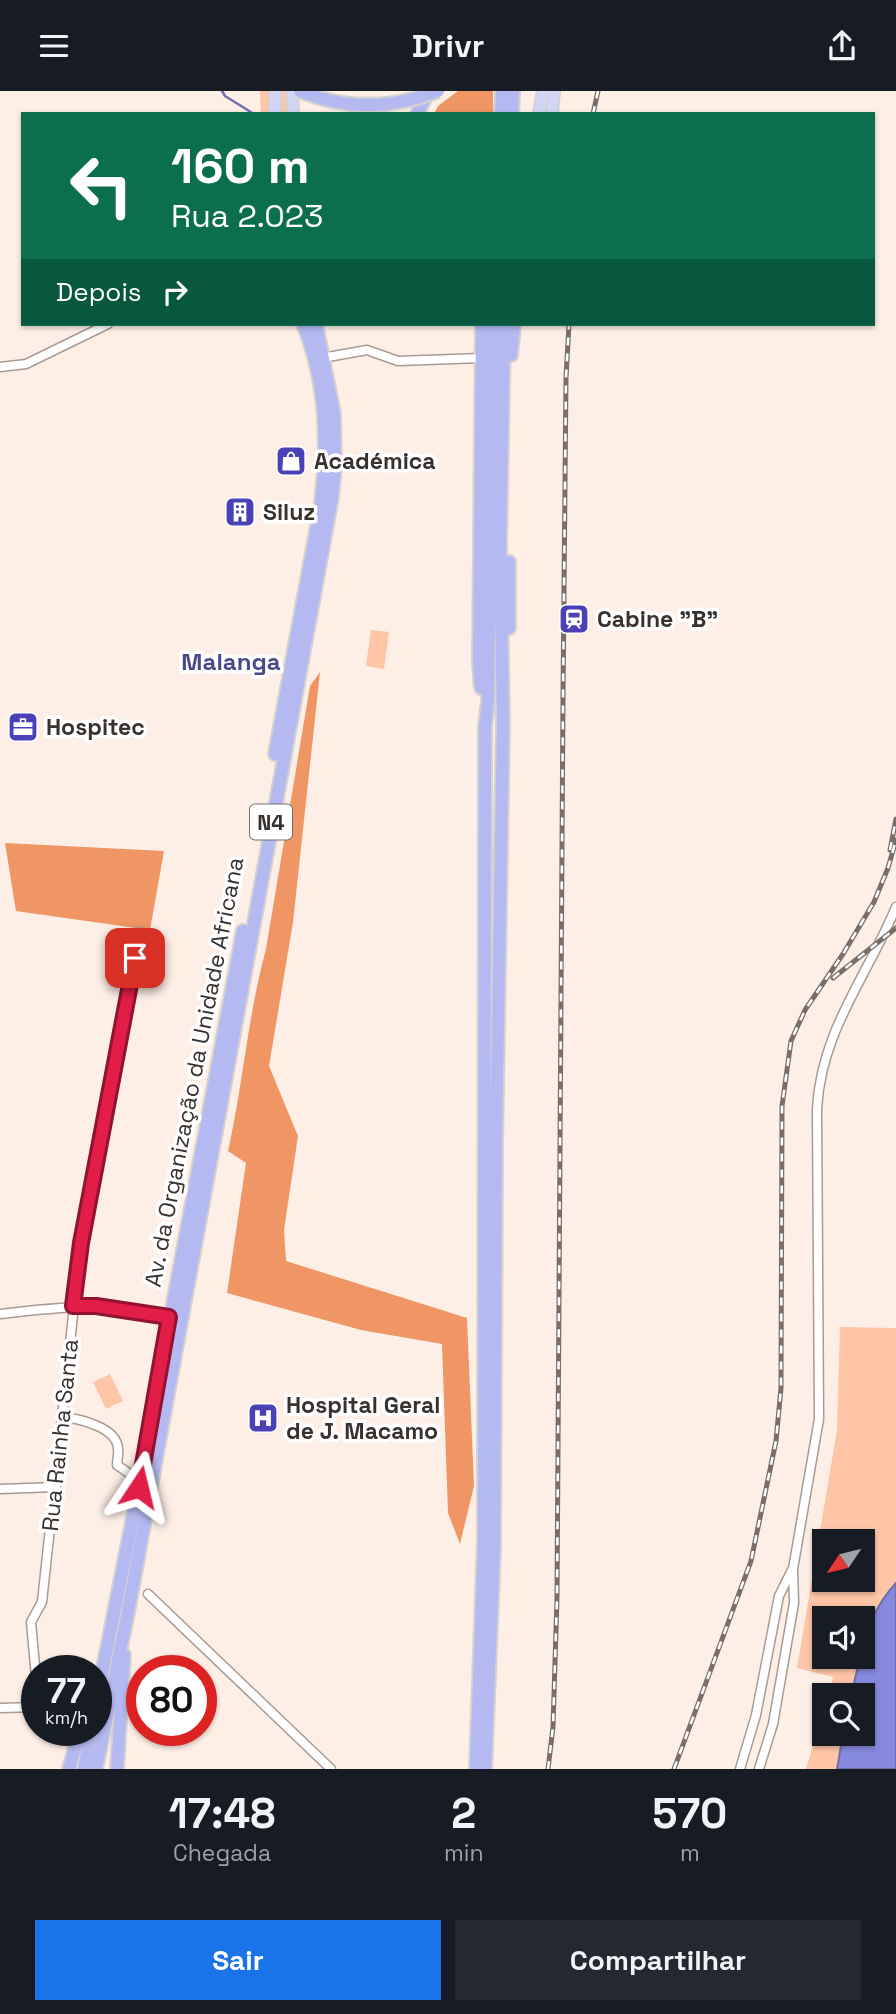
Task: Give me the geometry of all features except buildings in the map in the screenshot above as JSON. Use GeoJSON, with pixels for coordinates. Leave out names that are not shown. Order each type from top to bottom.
{"type":"FeatureCollection","features":[{"type":"Feature","properties":{"kind":"highway"},"geometry":{"type":"LineString","coordinates":[[300,91],[349,105],[375,106],[402,103],[438,91]]}},
{"type":"Feature","properties":{"kind":"highway"},"geometry":{"type":"LineString","coordinates":[[418,112],[429,91]]}},
{"type":"Feature","properties":{"kind":"highway"},"geometry":{"type":"LineString","coordinates":[[501,112],[502,91]]}},
{"type":"Feature","properties":{"kind":"highway"},"geometry":{"type":"LineString","coordinates":[[512,112],[513,91]]}},
{"type":"Feature","properties":{"kind":"highway","name":"Av. da Organização da Unidade Africana"},"geometry":{"type":"LineString","coordinates":[[175,1318],[321,504],[326,463],[324,409],[315,357],[304,326]]}},
{"type":"Feature","properties":{"kind":"highway","name":"Av. da Organização da Unidade Africana"},"geometry":{"type":"LineString","coordinates":[[105,1655],[175,1318],[332,497],[335,468],[334,414],[316,326]]}},
{"type":"Feature","properties":{"kind":"highway"},"geometry":{"type":"LineString","coordinates":[[483,326],[492,355],[500,543],[503,723],[496,1141],[494,1548],[485,1769]]}},
{"type":"Feature","properties":{"kind":"highway"},"geometry":{"type":"LineString","coordinates":[[476,1769],[484,1540],[485,727],[479,663],[493,326]]}},
{"type":"Feature","properties":{"kind":"highway"},"geometry":{"type":"LineString","coordinates":[[492,355],[503,326]]}},
{"type":"Feature","properties":{"kind":"highway"},"geometry":{"type":"LineString","coordinates":[[503,723],[509,633],[509,432],[514,326]]}},
{"type":"Feature","properties":{"kind":"highway","name":"N4"},"geometry":{"type":"LineString","coordinates":[[96,1769],[178,1340],[175,1318]]}},
{"type":"Feature","properties":{"kind":"highway"},"geometry":{"type":"LineString","coordinates":[[117,1769],[128,1612]]}},
{"type":"Feature","properties":{"kind":"highway"},"geometry":{"type":"LineString","coordinates":[[471,1769],[478,1712]]}},
{"type":"Feature","properties":{"kind":"highway"},"geometry":{"type":"LineString","coordinates":[[69,1769],[76,1746]]}},
{"type":"Feature","properties":{"kind":"highway"},"geometry":{"type":"LineString","coordinates":[[84,1769],[88,1746]]}},
{"type":"Feature","properties":{"kind":"main road"},"geometry":{"type":"LineString","coordinates":[[275,91],[275,112]]}},
{"type":"Feature","properties":{"kind":"main road"},"geometry":{"type":"LineString","coordinates":[[292,91],[293,112]]}},
{"type":"Feature","properties":{"kind":"main road"},"geometry":{"type":"LineString","coordinates":[[539,112],[543,91]]}},
{"type":"Feature","properties":{"kind":"main road"},"geometry":{"type":"LineString","coordinates":[[552,112],[554,91]]}},
{"type":"Feature","properties":{"kind":"street"},"geometry":{"type":"LineString","coordinates":[[0,367],[26,364],[104,326]]}},
{"type":"Feature","properties":{"kind":"street"},"geometry":{"type":"LineString","coordinates":[[322,358],[367,350],[398,361],[492,355]]}},
{"type":"Feature","properties":{"kind":"street"},"geometry":{"type":"LineString","coordinates":[[759,1769],[773,1724],[794,1603],[793,1569],[819,1419],[817,1109],[820,1081],[834,1030],[896,907]]}},
{"type":"Feature","properties":{"kind":"street","name":"Rua Rainha Santa"},"geometry":{"type":"LineString","coordinates":[[34,1655],[31,1622],[42,1602],[81,1243],[140,932]]}},
{"type":"Feature","properties":{"kind":"street"},"geometry":{"type":"LineString","coordinates":[[0,1314],[96,1306],[175,1318]]}},
{"type":"Feature","properties":{"kind":"street"},"geometry":{"type":"LineString","coordinates":[[63,1417],[75,1418],[111,1433],[118,1447],[117,1465],[130,1474]]}},
{"type":"Feature","properties":{"kind":"street"},"geometry":{"type":"LineString","coordinates":[[0,1489],[56,1487]]}},
{"type":"Feature","properties":{"kind":"street"},"geometry":{"type":"LineString","coordinates":[[740,1769],[756,1715],[779,1596],[793,1569]]}},
{"type":"Feature","properties":{"kind":"street"},"geometry":{"type":"LineString","coordinates":[[148,1594],[331,1769]]}},
{"type":"Feature","properties":{"kind":"street"},"geometry":{"type":"LineString","coordinates":[[0,1708],[21,1707]]}},
{"type":"Feature","properties":{"kind":"shaded area"},"geometry":{"type":"Polygon","coordinates":[[[260,91],[298,91],[298,112],[261,112],[260,91]]]}},
{"type":"Feature","properties":{"kind":"shaded area"},"geometry":{"type":"Polygon","coordinates":[[[458,91],[493,91],[493,112],[435,112],[438,106],[458,91]]]}},
{"type":"Feature","properties":{"kind":"shaded area"},"geometry":{"type":"Polygon","coordinates":[[[371,630],[389,632],[384,669],[366,666],[371,630]]]}},
{"type":"Feature","properties":{"kind":"shaded area"},"geometry":{"type":"Polygon","coordinates":[[[320,672],[293,922],[269,1066],[298,1136],[284,1230],[286,1261],[467,1318],[474,1486],[460,1544],[448,1513],[442,1344],[361,1330],[227,1293],[246,1163],[228,1151],[266,949],[310,686],[320,672]]]}},
{"type":"Feature","properties":{"kind":"shaded area"},"geometry":{"type":"Polygon","coordinates":[[[5,843],[164,851],[150,930],[16,911],[5,843]]]}},
{"type":"Feature","properties":{"kind":"shaded area"},"geometry":{"type":"Polygon","coordinates":[[[840,1327],[896,1328],[896,1586],[875,1642],[875,1606],[812,1606],[812,1669],[865,1669],[860,1683],[831,1683],[833,1677],[797,1668],[812,1579],[812,1593],[875,1593],[875,1529],[820,1529],[837,1430],[840,1327]]]}},
{"type":"Feature","properties":{"kind":"shaded area"},"geometry":{"type":"Polygon","coordinates":[[[110,1374],[123,1401],[106,1409],[93,1382],[110,1374]]]}},
{"type":"Feature","properties":{"kind":"shaded area"},"geometry":{"type":"Polygon","coordinates":[[[813,1746],[843,1746],[838,1769],[806,1769],[813,1746]]]}},
{"type":"Feature","properties":{"kind":"water"},"geometry":{"type":"Polygon","coordinates":[[[896,1583],[896,1769],[837,1769],[841,1746],[875,1746],[875,1683],[854,1683],[857,1669],[875,1669],[875,1614],[896,1583]]]}},
{"type":"Feature","properties":{"kind":"waterway"},"geometry":{"type":"LineString","coordinates":[[222,91],[225,96],[251,112]]}},
{"type":"Feature","properties":{"kind":"railway"},"geometry":{"type":"LineString","coordinates":[[593,112],[598,91]]}},
{"type":"Feature","properties":{"kind":"railway"},"geometry":{"type":"LineString","coordinates":[[548,1769],[553,1727],[557,1598],[563,697],[569,326]]}},
{"type":"Feature","properties":{"kind":"railway"},"geometry":{"type":"LineString","coordinates":[[890,850],[896,819]]}},
{"type":"Feature","properties":{"kind":"railway"},"geometry":{"type":"LineString","coordinates":[[674,1769],[751,1561],[776,1441],[781,1388],[782,1106],[791,1041],[805,1010],[874,902],[896,840]]}},
{"type":"Feature","properties":{"kind":"railway"},"geometry":{"type":"LineString","coordinates":[[833,978],[896,928]]}},
{"type":"Feature","properties":{"kind":"place","name":"Académica"},"geometry":{"type":"Point","coordinates":[291,461]}},
{"type":"Feature","properties":{"kind":"place","name":"Siluz"},"geometry":{"type":"Point","coordinates":[240,512]}},
{"type":"Feature","properties":{"kind":"place","name":"Cabine \"B\""},"geometry":{"type":"Point","coordinates":[574,619]}},
{"type":"Feature","properties":{"kind":"place","name":"Hospitec"},"geometry":{"type":"Point","coordinates":[23,727]}},
{"type":"Feature","properties":{"kind":"place","name":"Hospital Geral de J. Macamo"},"geometry":{"type":"Point","coordinates":[263,1418]}},
{"type":"Feature","properties":{"kind":"district","name":"Malanga"},"geometry":{"type":"Point","coordinates":[231,661]}},
{"type":"Feature","properties":{"kind":"route"},"geometry":{"type":"LineString","coordinates":[[135,958],[81,1243],[73,1306],[96,1306],[169,1317],[139,1487]]}}]}
